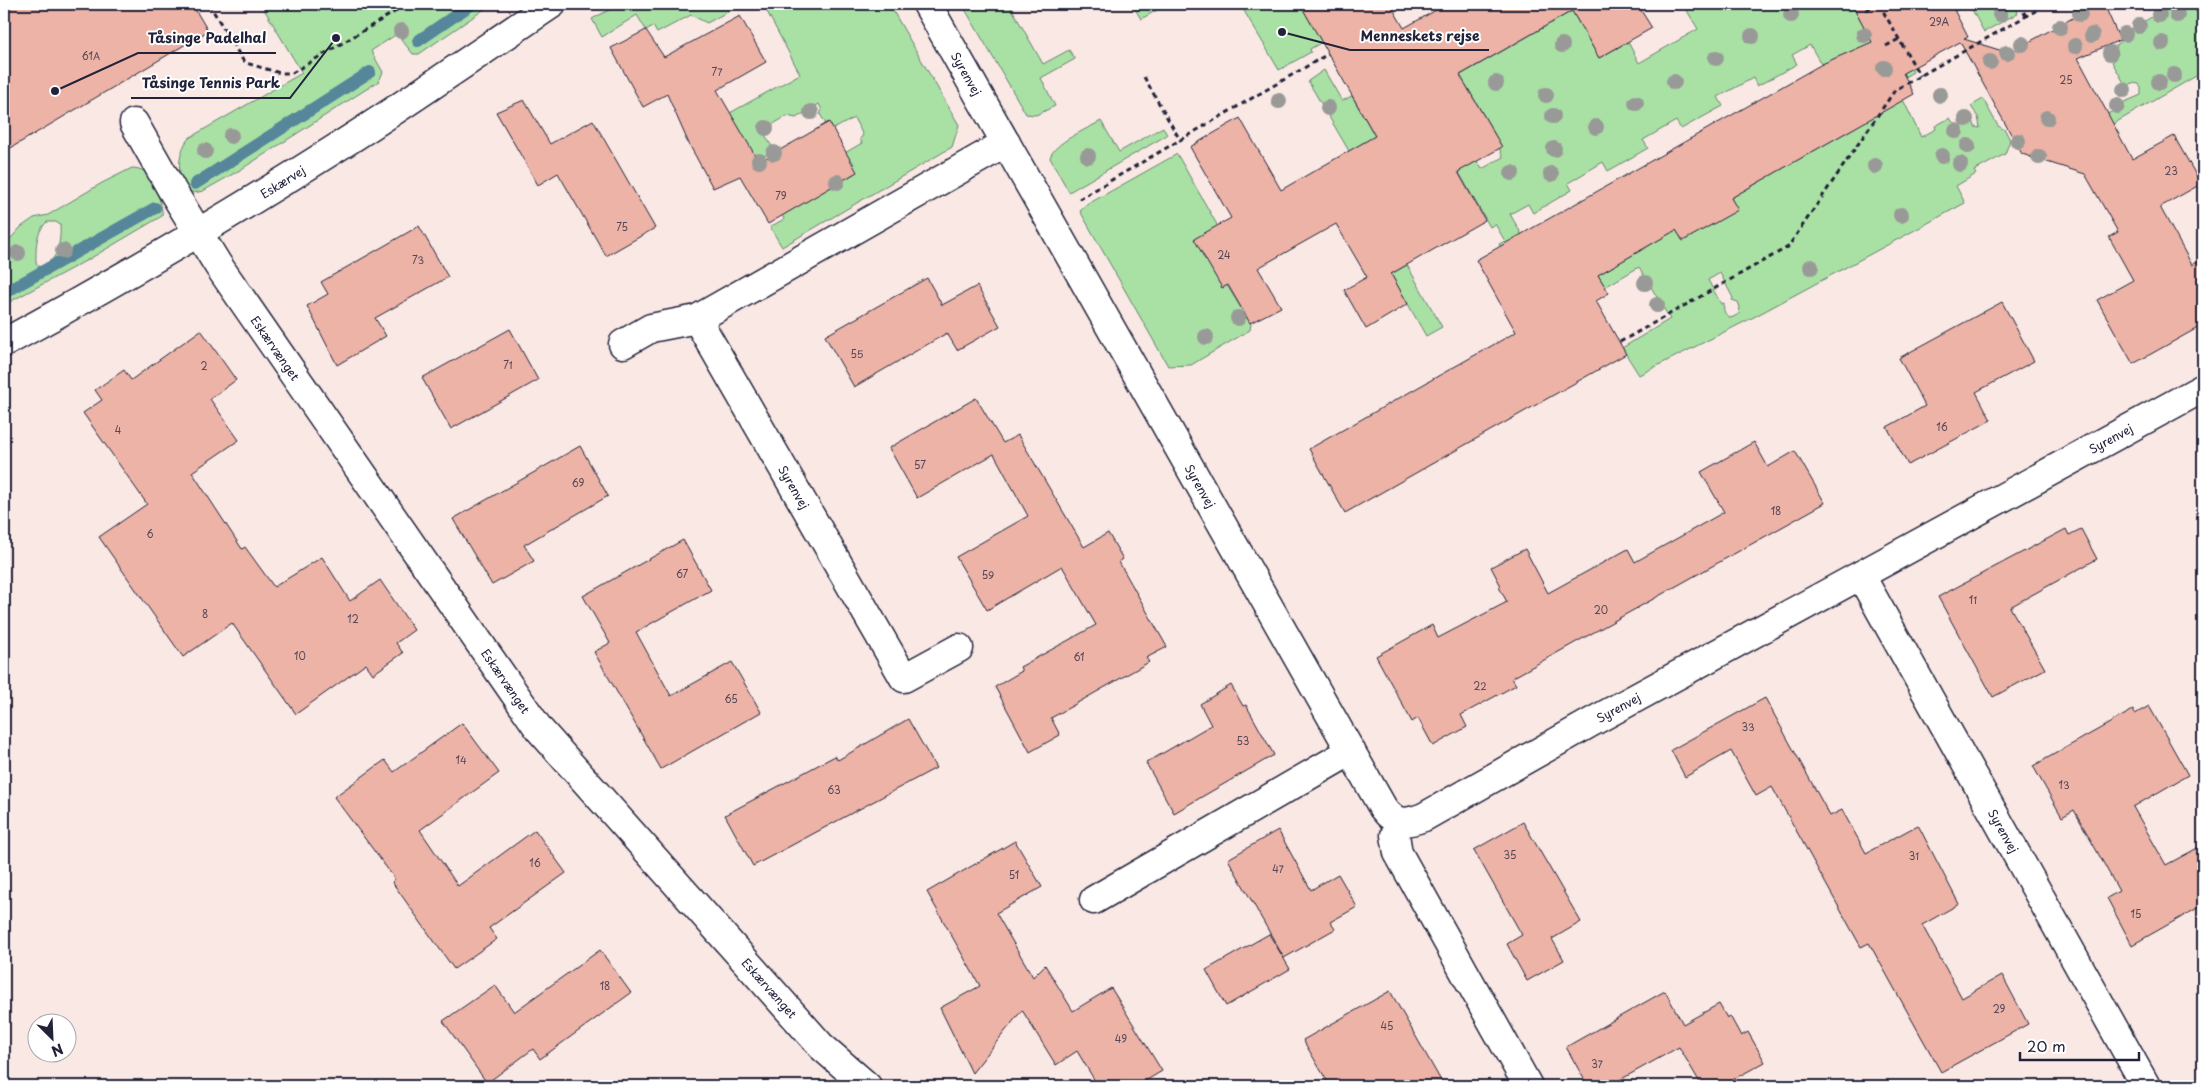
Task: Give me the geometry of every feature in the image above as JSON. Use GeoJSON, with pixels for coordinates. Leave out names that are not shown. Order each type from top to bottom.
{"type":"FeatureCollection","features":[{"type":"Feature","properties":{"kind":"street","name":"Eskærvej"},"geometry":{"type":"LineString","coordinates":[[4,342],[198,233],[343,144],[552,4]]}},
{"type":"Feature","properties":{"kind":"street","name":"Syrenvej"},"geometry":{"type":"LineString","coordinates":[[927,4],[1383,808],[1391,818],[1400,822],[1424,817],[1590,723],[2203,388]]}},
{"type":"Feature","properties":{"kind":"street","name":"Eskærvænget"},"geometry":{"type":"LineString","coordinates":[[134,123],[198,233],[427,570],[538,729],[821,1046],[867,1086]]}},
{"type":"Feature","properties":{"kind":"street"},"geometry":{"type":"LineString","coordinates":[[623,344],[651,328],[697,319],[1006,143]]}},
{"type":"Feature","properties":{"kind":"street","name":"Syrenvej"},"geometry":{"type":"LineString","coordinates":[[697,319],[904,678],[959,648]]}},
{"type":"Feature","properties":{"kind":"street","name":"Syrenvej"},"geometry":{"type":"LineString","coordinates":[[1861,576],[2146,1086]]}},
{"type":"Feature","properties":{"kind":"street"},"geometry":{"type":"LineString","coordinates":[[1094,900],[1351,751]]}},
{"type":"Feature","properties":{"kind":"street"},"geometry":{"type":"LineString","coordinates":[[1400,822],[1396,835],[1398,852],[1528,1086]]}},
{"type":"Feature","properties":{"kind":"path"},"geometry":{"type":"LineString","coordinates":[[210,4],[242,59],[252,65],[286,74],[292,73],[408,4]]}},
{"type":"Feature","properties":{"kind":"path"},"geometry":{"type":"LineString","coordinates":[[1866,10],[1878,4],[1920,76]]}},
{"type":"Feature","properties":{"kind":"path"},"geometry":{"type":"LineString","coordinates":[[2019,4],[2026,16]]}},
{"type":"Feature","properties":{"kind":"path"},"geometry":{"type":"LineString","coordinates":[[1620,342],[1788,247],[1894,92],[2037,10],[2040,4]]}},
{"type":"Feature","properties":{"kind":"path"},"geometry":{"type":"LineString","coordinates":[[1886,46],[1899,39]]}},
{"type":"Feature","properties":{"kind":"path"},"geometry":{"type":"LineString","coordinates":[[1048,218],[1328,54]]}},
{"type":"Feature","properties":{"kind":"path"},"geometry":{"type":"LineString","coordinates":[[1144,77],[1180,140]]}},
{"type":"Feature","properties":{"kind":"green space"},"geometry":{"type":"Polygon","coordinates":[[[261,4],[492,4],[419,54],[413,54],[397,34],[371,51],[383,72],[379,81],[240,170],[203,191],[194,193],[183,183],[180,175],[180,159],[189,138],[302,73],[261,4]]]}},
{"type":"Feature","properties":{"kind":"green space"},"geometry":{"type":"Polygon","coordinates":[[[620,4],[742,4],[707,23],[691,15],[657,33],[653,26],[646,30],[637,15],[602,37],[592,19],[620,4]]]}},
{"type":"Feature","properties":{"kind":"green space"},"geometry":{"type":"Polygon","coordinates":[[[763,4],[889,4],[959,125],[952,147],[782,247],[770,227],[784,219],[782,215],[854,174],[850,166],[854,164],[851,159],[848,161],[843,154],[862,143],[860,139],[863,135],[854,118],[830,131],[820,114],[822,110],[819,104],[796,118],[787,116],[764,128],[765,135],[774,150],[742,169],[733,120],[689,145],[685,138],[800,74],[763,4]]]}},
{"type":"Feature","properties":{"kind":"green space"},"geometry":{"type":"Polygon","coordinates":[[[962,4],[1009,4],[1043,64],[1069,50],[1075,59],[1041,78],[1055,106],[1036,115],[1026,114],[962,4]]]}},
{"type":"Feature","properties":{"kind":"green space"},"geometry":{"type":"Polygon","coordinates":[[[1132,4],[1138,4],[1141,8],[1149,4],[1168,4],[1141,19],[1132,4]]]}},
{"type":"Feature","properties":{"kind":"green space"},"geometry":{"type":"Polygon","coordinates":[[[1240,4],[1300,4],[1322,42],[1310,49],[1311,52],[1279,70],[1240,4]]]}},
{"type":"Feature","properties":{"kind":"green space"},"geometry":{"type":"Polygon","coordinates":[[[1683,4],[1861,4],[1854,8],[1861,21],[1868,16],[1862,4],[1875,4],[1913,72],[1895,83],[1921,137],[1936,129],[1935,126],[1950,118],[1954,124],[1951,128],[1954,139],[1957,128],[1973,120],[1975,127],[1980,128],[1978,117],[1971,106],[1983,99],[1998,126],[2005,130],[2010,140],[2005,154],[1974,171],[1976,174],[1956,186],[1965,203],[1752,318],[1639,375],[1622,348],[1670,319],[1639,267],[1605,287],[1598,275],[1676,230],[1683,241],[1737,210],[1731,198],[1857,126],[1810,45],[1792,55],[1797,64],[1757,86],[1753,78],[1718,97],[1723,106],[1681,129],[1676,121],[1643,140],[1648,148],[1608,171],[1603,162],[1568,183],[1572,190],[1533,213],[1528,204],[1510,214],[1522,235],[1511,266],[1499,244],[1505,241],[1495,224],[1490,227],[1458,171],[1477,161],[1482,169],[1503,157],[1499,148],[1502,147],[1466,85],[1452,80],[1572,11],[1599,58],[1628,42],[1639,63],[1698,29],[1683,4]],[[1720,273],[1708,280],[1721,304],[1724,303],[1725,314],[1731,318],[1739,314],[1740,307],[1738,302],[1732,300],[1733,298],[1720,273]]]}},
{"type":"Feature","properties":{"kind":"green space"},"geometry":{"type":"Polygon","coordinates":[[[1950,4],[1969,4],[1955,11],[1950,4]]]}},
{"type":"Feature","properties":{"kind":"green space"},"geometry":{"type":"Polygon","coordinates":[[[1969,4],[2027,4],[2017,9],[2018,13],[1984,32],[1969,4]]]}},
{"type":"Feature","properties":{"kind":"green space"},"geometry":{"type":"Polygon","coordinates":[[[2175,4],[2192,4],[2203,24],[2203,72],[2113,124],[2031,158],[2029,154],[2121,107],[2120,104],[2141,95],[2139,84],[2132,83],[2127,88],[2112,62],[2118,54],[2115,45],[2121,42],[2118,36],[2175,4]]]}},
{"type":"Feature","properties":{"kind":"green space"},"geometry":{"type":"Polygon","coordinates":[[[1324,70],[1342,101],[1352,96],[1375,136],[1349,151],[1308,81],[1324,70]]]}},
{"type":"Feature","properties":{"kind":"green space"},"geometry":{"type":"Polygon","coordinates":[[[1101,121],[1119,152],[1163,127],[1167,135],[1069,192],[1050,158],[1052,152],[1071,137],[1101,121]]]}},
{"type":"Feature","properties":{"kind":"green space"},"geometry":{"type":"Polygon","coordinates":[[[1177,154],[1220,230],[1202,255],[1206,261],[1210,258],[1251,324],[1250,330],[1191,365],[1168,366],[1080,211],[1088,204],[1177,154]]]}},
{"type":"Feature","properties":{"kind":"green space"},"geometry":{"type":"Polygon","coordinates":[[[132,168],[144,171],[157,192],[162,216],[91,258],[4,305],[4,246],[21,227],[34,218],[48,215],[102,183],[132,168]],[[47,222],[38,236],[36,263],[40,267],[46,265],[55,256],[60,238],[60,225],[56,222],[47,222]]]}},
{"type":"Feature","properties":{"kind":"green space"},"geometry":{"type":"Polygon","coordinates":[[[1407,265],[1442,327],[1426,336],[1391,274],[1407,265]]]}},
{"type":"Feature","properties":{"kind":"building"},"geometry":{"type":"Polygon","coordinates":[[[4,4],[192,4],[208,31],[4,152],[4,4]]]}},
{"type":"Feature","properties":{"kind":"building"},"geometry":{"type":"Polygon","coordinates":[[[1300,4],[1390,4],[1404,28],[1447,4],[1637,4],[1652,28],[1599,58],[1572,11],[1460,75],[1502,147],[1458,172],[1485,220],[1391,274],[1408,304],[1366,329],[1344,290],[1367,277],[1336,224],[1258,268],[1281,307],[1250,323],[1228,285],[1222,288],[1194,239],[1231,218],[1190,147],[1240,118],[1281,190],[1375,136],[1300,4]]]}},
{"type":"Feature","properties":{"kind":"building"},"geometry":{"type":"Polygon","coordinates":[[[1852,4],[1951,4],[1968,37],[1964,39],[2009,53],[2098,4],[2104,4],[2120,40],[2078,58],[2132,159],[2174,136],[2201,184],[2160,207],[2192,265],[2203,259],[2203,325],[2133,364],[2097,300],[2133,280],[2109,237],[2118,232],[2085,174],[2022,154],[1960,42],[1903,73],[1914,94],[1731,198],[1738,210],[1683,241],[1676,230],[1598,275],[1609,293],[1596,301],[1626,354],[1345,513],[1309,449],[1516,332],[1476,260],[1822,64],[1872,42],[1852,4]]]}},
{"type":"Feature","properties":{"kind":"building"},"geometry":{"type":"Polygon","coordinates":[[[740,16],[766,62],[717,90],[759,162],[829,122],[857,172],[768,224],[740,176],[713,188],[689,144],[667,94],[643,107],[611,48],[646,30],[664,57],[740,16]]]}},
{"type":"Feature","properties":{"kind":"building"},"geometry":{"type":"Polygon","coordinates":[[[524,100],[550,144],[593,120],[655,228],[606,256],[558,173],[538,185],[496,112],[524,100]]]}},
{"type":"Feature","properties":{"kind":"building"},"geometry":{"type":"Polygon","coordinates":[[[419,226],[448,277],[375,318],[386,336],[337,365],[307,306],[328,294],[321,282],[419,226]]]}},
{"type":"Feature","properties":{"kind":"building"},"geometry":{"type":"Polygon","coordinates":[[[927,278],[942,305],[977,286],[1000,326],[957,350],[947,333],[854,387],[825,336],[927,278]]]}},
{"type":"Feature","properties":{"kind":"building"},"geometry":{"type":"Polygon","coordinates":[[[2002,302],[2034,361],[1976,392],[1991,420],[1908,465],[1887,427],[1925,406],[1899,358],[2002,302]]]}},
{"type":"Feature","properties":{"kind":"building"},"geometry":{"type":"Polygon","coordinates":[[[510,329],[538,380],[451,429],[422,378],[510,329]]]}},
{"type":"Feature","properties":{"kind":"building"},"geometry":{"type":"Polygon","coordinates":[[[201,330],[236,380],[210,399],[239,440],[192,472],[242,549],[245,547],[274,587],[322,557],[350,601],[380,580],[414,630],[396,643],[403,653],[373,674],[366,664],[296,714],[232,623],[183,657],[99,537],[147,504],[83,413],[102,400],[95,390],[124,370],[131,380],[201,330]]]}},
{"type":"Feature","properties":{"kind":"building"},"geometry":{"type":"Polygon","coordinates":[[[976,398],[1003,443],[1018,435],[1084,547],[1108,533],[1123,559],[1119,562],[1167,647],[1146,658],[1149,662],[1051,718],[1060,735],[1030,752],[995,687],[1022,671],[1020,667],[1096,625],[1062,566],[987,610],[956,557],[1028,516],[994,454],[917,498],[889,448],[976,398]]]}},
{"type":"Feature","properties":{"kind":"building"},"geometry":{"type":"Polygon","coordinates":[[[1754,442],[1768,467],[1795,451],[1825,503],[1512,678],[1516,685],[1461,715],[1467,727],[1433,746],[1418,718],[1412,722],[1376,656],[1432,625],[1438,638],[1507,602],[1491,567],[1525,549],[1548,593],[1628,549],[1635,562],[1724,512],[1701,472],[1754,442]]]}},
{"type":"Feature","properties":{"kind":"building"},"geometry":{"type":"Polygon","coordinates":[[[580,446],[608,496],[524,545],[534,561],[492,585],[453,519],[580,446]]]}},
{"type":"Feature","properties":{"kind":"building"},"geometry":{"type":"Polygon","coordinates":[[[2066,529],[2069,535],[2081,529],[2097,559],[2010,607],[2045,669],[1993,697],[1938,597],[2066,529]]]}},
{"type":"Feature","properties":{"kind":"building"},"geometry":{"type":"Polygon","coordinates":[[[683,540],[711,590],[636,632],[671,696],[732,662],[761,712],[661,769],[594,652],[610,643],[583,596],[683,540]]]}},
{"type":"Feature","properties":{"kind":"building"},"geometry":{"type":"Polygon","coordinates":[[[1231,685],[1243,706],[1246,705],[1274,755],[1174,813],[1146,763],[1211,725],[1200,704],[1231,685]]]}},
{"type":"Feature","properties":{"kind":"building"},"geometry":{"type":"Polygon","coordinates":[[[1765,698],[1830,816],[1842,810],[1866,853],[1918,825],[1959,904],[1922,925],[1962,998],[2002,975],[2028,1024],[1941,1072],[1869,943],[1861,947],[1772,787],[1756,796],[1731,751],[1685,777],[1671,750],[1765,698]]]}},
{"type":"Feature","properties":{"kind":"building"},"geometry":{"type":"Polygon","coordinates":[[[2149,706],[2188,775],[2133,807],[2166,865],[2203,845],[2203,905],[2132,945],[2107,898],[2119,891],[2074,810],[2062,817],[2033,766],[2133,710],[2135,714],[2149,706]]]}},
{"type":"Feature","properties":{"kind":"building"},"geometry":{"type":"Polygon","coordinates":[[[908,719],[936,768],[753,866],[725,815],[835,756],[838,760],[908,719]]]}},
{"type":"Feature","properties":{"kind":"building"},"geometry":{"type":"Polygon","coordinates":[[[462,723],[499,773],[420,830],[458,886],[535,830],[566,873],[489,928],[497,939],[454,969],[392,882],[395,879],[334,797],[385,760],[394,772],[462,723]]]}},
{"type":"Feature","properties":{"kind":"building"},"geometry":{"type":"Polygon","coordinates":[[[1523,822],[1581,922],[1552,939],[1564,960],[1527,981],[1507,944],[1522,935],[1474,850],[1523,822]]]}},
{"type":"Feature","properties":{"kind":"building"},"geometry":{"type":"Polygon","coordinates":[[[1278,830],[1311,890],[1338,874],[1357,907],[1330,922],[1335,929],[1284,958],[1228,859],[1278,830]]]}},
{"type":"Feature","properties":{"kind":"building"},"geometry":{"type":"Polygon","coordinates":[[[1015,841],[1042,887],[996,913],[1033,977],[1045,965],[1073,1011],[1111,988],[1162,1071],[1137,1086],[1098,1086],[1077,1051],[1056,1065],[1022,1010],[972,1073],[940,1008],[980,986],[927,892],[1015,841]]]}},
{"type":"Feature","properties":{"kind":"building"},"geometry":{"type":"Polygon","coordinates":[[[1269,934],[1290,969],[1226,1006],[1206,970],[1269,934]]]}},
{"type":"Feature","properties":{"kind":"building"},"geometry":{"type":"Polygon","coordinates":[[[600,950],[631,993],[540,1059],[533,1049],[487,1083],[443,1021],[495,985],[514,1012],[600,950]]]}},
{"type":"Feature","properties":{"kind":"building"},"geometry":{"type":"Polygon","coordinates":[[[1390,991],[1444,1086],[1330,1086],[1303,1040],[1390,991]]]}},
{"type":"Feature","properties":{"kind":"building"},"geometry":{"type":"Polygon","coordinates":[[[1665,991],[1683,1024],[1719,1004],[1727,1018],[1730,1016],[1741,1036],[1748,1032],[1765,1062],[1721,1086],[1702,1086],[1679,1047],[1609,1086],[1588,1086],[1566,1047],[1665,991]]]}},
{"type":"Feature","properties":{"kind":"waterway"},"geometry":{"type":"LineString","coordinates":[[418,41],[472,4]]}},
{"type":"Feature","properties":{"kind":"waterway"},"geometry":{"type":"LineString","coordinates":[[195,184],[370,72]]}},
{"type":"Feature","properties":{"kind":"waterway"},"geometry":{"type":"LineString","coordinates":[[4,293],[155,208]]}},
{"type":"Feature","properties":{"kind":"place","name":"Menneskets rejse"},"geometry":{"type":"Point","coordinates":[1282,32]}},
{"type":"Feature","properties":{"kind":"place","name":"Tåsinge Tennis Park"},"geometry":{"type":"Point","coordinates":[336,38]}},
{"type":"Feature","properties":{"kind":"place","name":"Tåsinge Padelhal"},"geometry":{"type":"Point","coordinates":[55,91]}}]}
